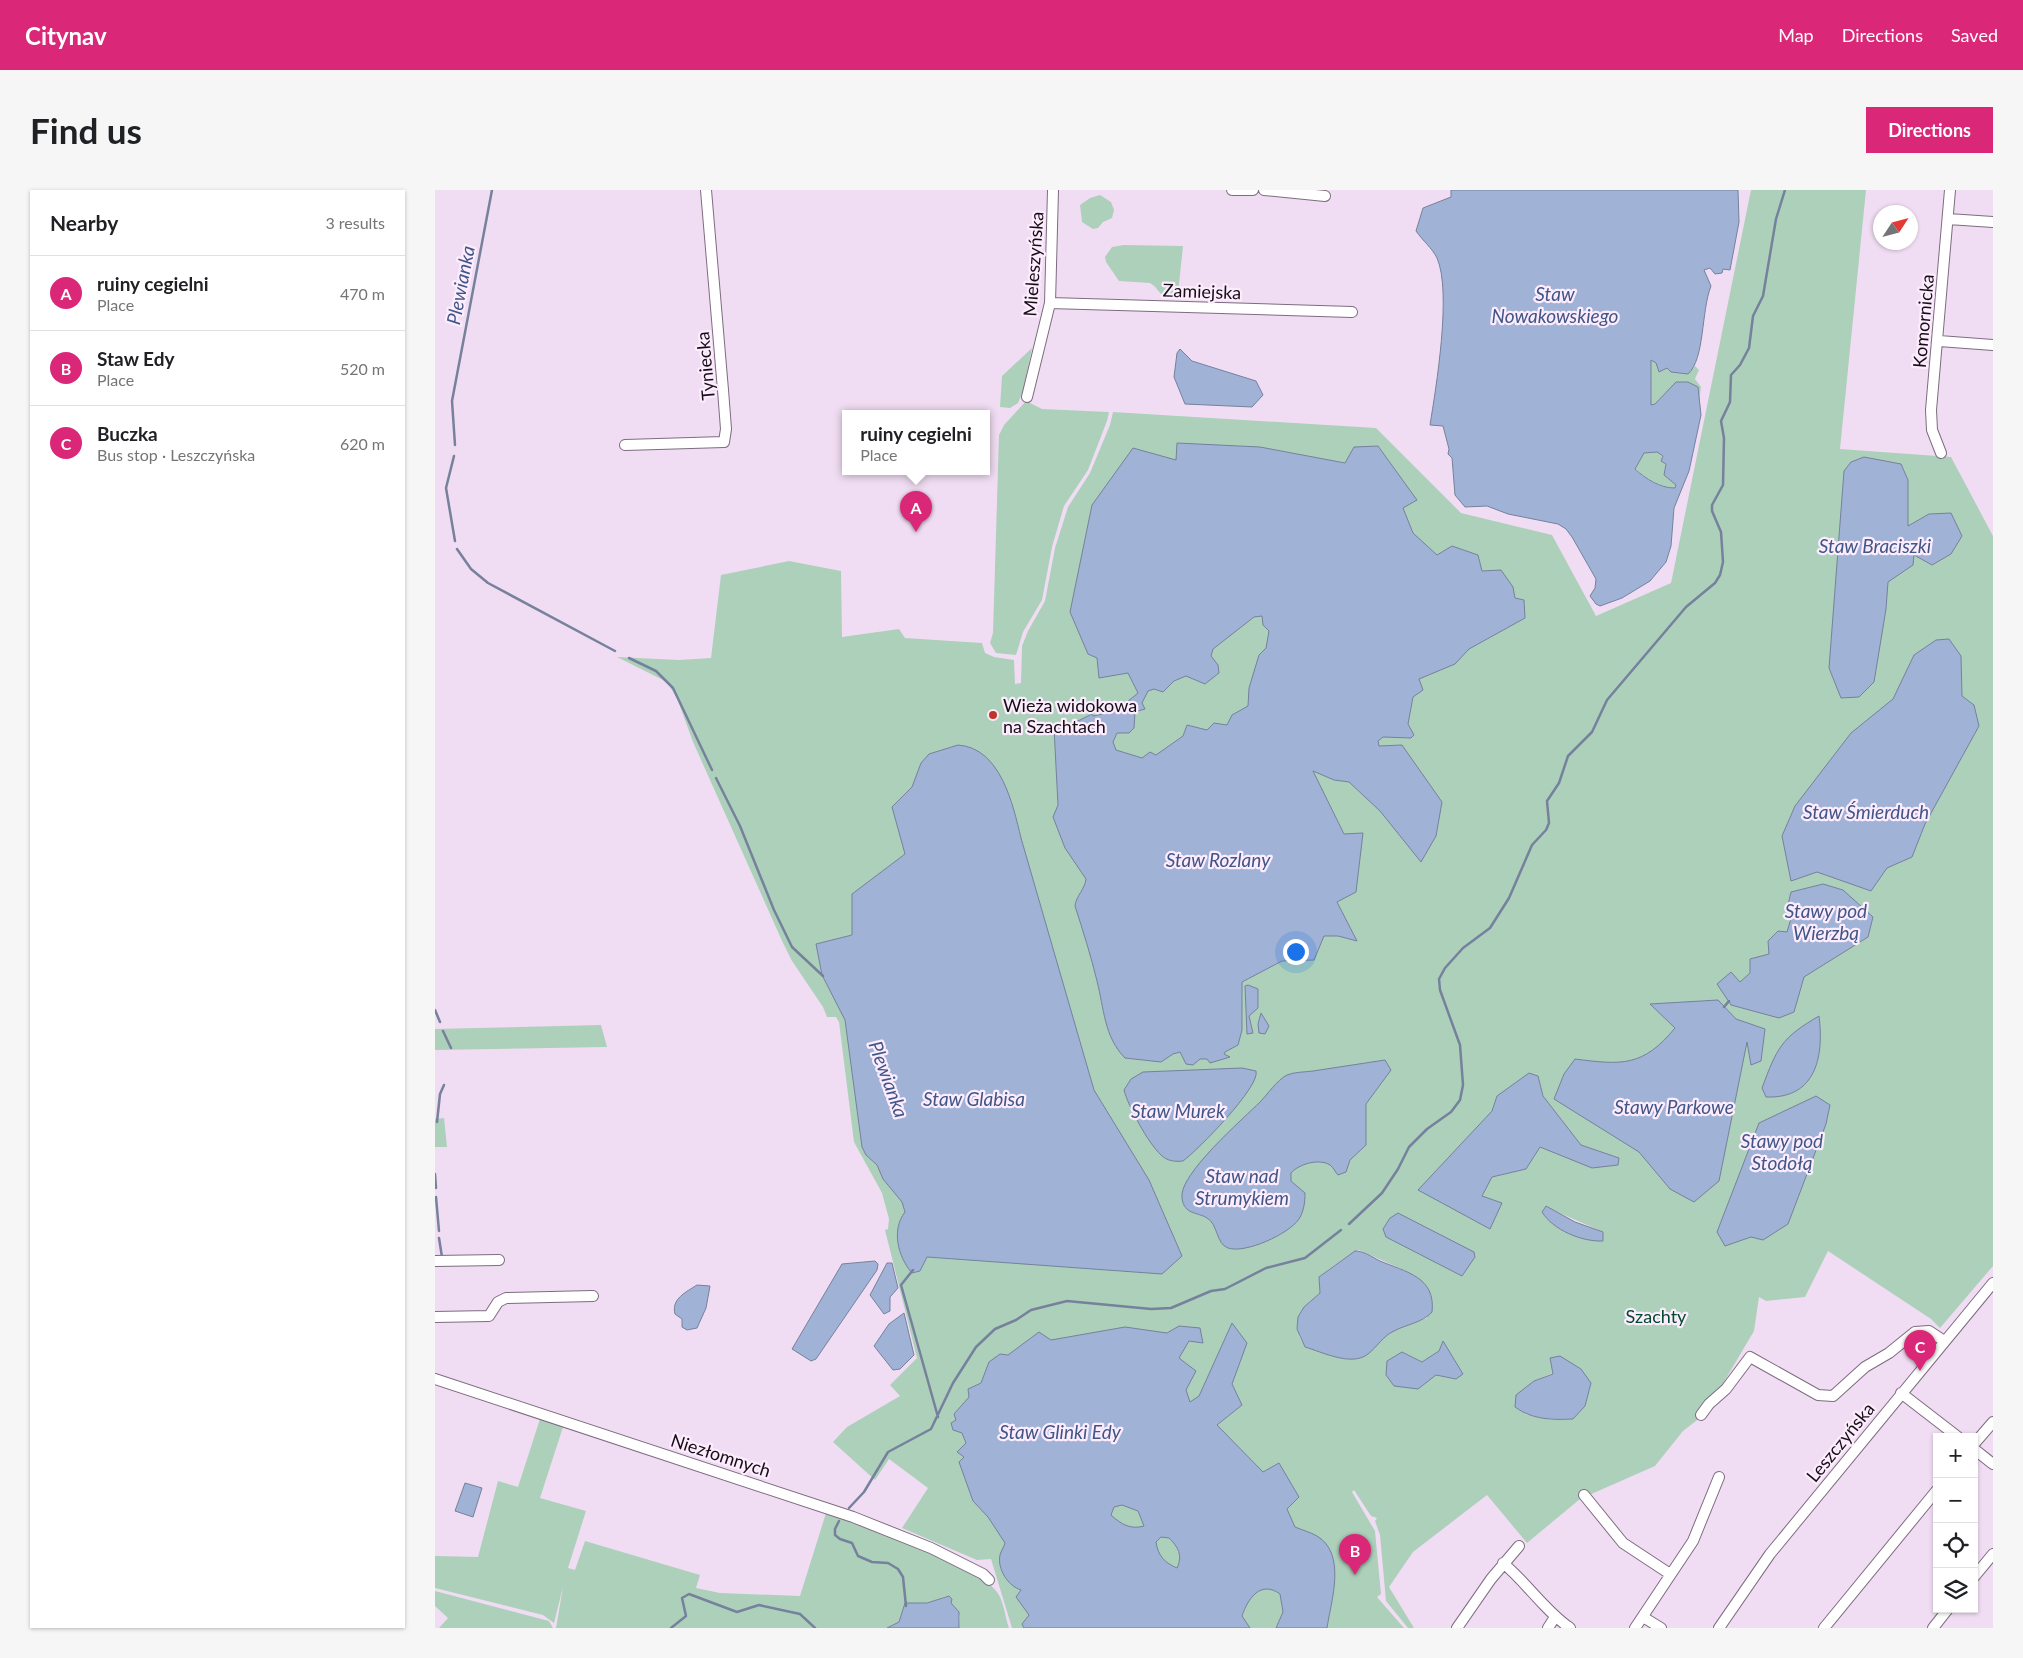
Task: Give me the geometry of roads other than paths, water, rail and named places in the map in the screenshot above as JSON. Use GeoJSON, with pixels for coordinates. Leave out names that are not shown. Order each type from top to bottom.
{"type":"FeatureCollection","features":[{"type":"Feature","properties":{"kind":"street","name":"Tyniecka"},"geometry":{"type":"LineString","coordinates":[[625,445],[724,442],[726,429],[706,190]]}},
{"type":"Feature","properties":{"kind":"street","name":"Mieleszyńska"},"geometry":{"type":"LineString","coordinates":[[1027,397],[1050,303],[1053,190]]}},
{"type":"Feature","properties":{"kind":"street"},"geometry":{"type":"LineString","coordinates":[[1232,190],[1253,190]]}},
{"type":"Feature","properties":{"kind":"street"},"geometry":{"type":"LineString","coordinates":[[1263,190],[1325,196]]}},
{"type":"Feature","properties":{"kind":"street","name":"Komornicka"},"geometry":{"type":"LineString","coordinates":[[1941,453],[1932,430],[1933,392],[1939,341],[1950,190]]}},
{"type":"Feature","properties":{"kind":"street"},"geometry":{"type":"LineString","coordinates":[[1948,219],[1993,222]]}},
{"type":"Feature","properties":{"kind":"street","name":"Zamiejska"},"geometry":{"type":"LineString","coordinates":[[1050,303],[1352,312]]}},
{"type":"Feature","properties":{"kind":"street"},"geometry":{"type":"LineString","coordinates":[[1939,341],[1993,345]]}},
{"type":"Feature","properties":{"kind":"street"},"geometry":{"type":"LineString","coordinates":[[435,1261],[499,1260]]}},
{"type":"Feature","properties":{"kind":"street","name":"Leszczyńska"},"geometry":{"type":"LineString","coordinates":[[1719,1628],[1770,1554],[1993,1283]]}},
{"type":"Feature","properties":{"kind":"street"},"geometry":{"type":"LineString","coordinates":[[435,1317],[489,1316],[498,1302],[506,1298],[593,1296]]}},
{"type":"Feature","properties":{"kind":"street"},"geometry":{"type":"LineString","coordinates":[[1701,1415],[1734,1380],[1750,1357],[1818,1395],[1833,1396],[1865,1367],[1889,1353],[1915,1332],[1929,1332],[1944,1342]]}},
{"type":"Feature","properties":{"kind":"street","name":"Niezłomnych"},"geometry":{"type":"LineString","coordinates":[[435,1379],[853,1517],[931,1548],[983,1574],[989,1580]]}},
{"type":"Feature","properties":{"kind":"street"},"geometry":{"type":"LineString","coordinates":[[1901,1393],[1953,1433]]}},
{"type":"Feature","properties":{"kind":"street"},"geometry":{"type":"LineString","coordinates":[[1978,1439],[1993,1422]]}},
{"type":"Feature","properties":{"kind":"street"},"geometry":{"type":"LineString","coordinates":[[1978,1453],[1993,1464]]}},
{"type":"Feature","properties":{"kind":"street"},"geometry":{"type":"LineString","coordinates":[[1635,1628],[1693,1541],[1719,1477]]}},
{"type":"Feature","properties":{"kind":"street"},"geometry":{"type":"LineString","coordinates":[[1583,1495],[1623,1543],[1670,1574]]}},
{"type":"Feature","properties":{"kind":"street"},"geometry":{"type":"LineString","coordinates":[[1824,1628],[1933,1495]]}},
{"type":"Feature","properties":{"kind":"street"},"geometry":{"type":"LineString","coordinates":[[1457,1628],[1503,1563],[1519,1546]]}},
{"type":"Feature","properties":{"kind":"street"},"geometry":{"type":"LineString","coordinates":[[1978,1572],[1993,1554]]}},
{"type":"Feature","properties":{"kind":"street"},"geometry":{"type":"LineString","coordinates":[[1503,1563],[1549,1608],[1555,1617],[1570,1628]]}},
{"type":"Feature","properties":{"kind":"street"},"geometry":{"type":"LineString","coordinates":[[1933,1628],[1945,1613]]}},
{"type":"Feature","properties":{"kind":"street"},"geometry":{"type":"LineString","coordinates":[[1643,1616],[1661,1628]]}},
{"type":"Feature","properties":{"kind":"street"},"geometry":{"type":"LineString","coordinates":[[1548,1628],[1555,1617]]}},
{"type":"Feature","properties":{"kind":"water","name":"Staw Nowakowskiego"},"geometry":{"type":"Polygon","coordinates":[[[1451,190],[1738,190],[1739,222],[1730,270],[1723,269],[1722,273],[1715,274],[1710,268],[1704,270],[1711,286],[1700,346],[1693,367],[1688,374],[1671,372],[1667,368],[1659,372],[1656,363],[1651,360],[1651,405],[1655,404],[1676,382],[1688,382],[1698,387],[1701,415],[1689,471],[1674,508],[1671,546],[1666,562],[1650,581],[1622,598],[1600,606],[1596,604],[1590,596],[1595,588],[1596,579],[1572,537],[1566,529],[1558,524],[1508,514],[1487,506],[1465,507],[1455,495],[1452,458],[1448,454],[1449,449],[1443,426],[1430,425],[1436,388],[1443,316],[1441,273],[1435,254],[1416,231],[1423,208],[1451,197],[1451,190]],[[1657,452],[1644,453],[1635,469],[1653,482],[1669,488],[1675,488],[1676,485],[1664,475],[1666,464],[1661,461],[1663,456],[1657,452]]]}},
{"type":"Feature","properties":{"kind":"water"},"geometry":{"type":"Polygon","coordinates":[[[1180,349],[1192,361],[1256,381],[1263,395],[1252,407],[1185,404],[1174,377],[1177,353],[1180,349]]]}},
{"type":"Feature","properties":{"kind":"water","name":"Staw Rozlany"},"geometry":{"type":"Polygon","coordinates":[[[1177,443],[1260,447],[1345,463],[1354,447],[1378,446],[1417,500],[1403,508],[1413,533],[1437,555],[1452,546],[1478,555],[1482,571],[1501,570],[1513,587],[1515,598],[1524,600],[1525,618],[1469,649],[1455,664],[1419,679],[1423,690],[1413,697],[1408,724],[1414,735],[1411,738],[1383,737],[1378,741],[1379,746],[1402,745],[1442,802],[1436,836],[1421,862],[1380,811],[1349,782],[1334,780],[1313,771],[1344,834],[1363,833],[1356,892],[1337,902],[1357,941],[1338,936],[1324,936],[1314,960],[1282,961],[1242,982],[1242,1030],[1238,1045],[1225,1052],[1224,1054],[1230,1057],[1210,1063],[1207,1059],[1200,1059],[1193,1065],[1186,1064],[1180,1052],[1161,1062],[1125,1058],[1118,1050],[1106,1022],[1095,972],[1075,906],[1086,879],[1065,848],[1053,817],[1058,805],[1054,728],[1092,714],[1093,716],[1100,715],[1112,711],[1138,693],[1128,673],[1099,678],[1097,658],[1088,654],[1070,612],[1092,505],[1133,448],[1176,460],[1177,443]],[[1262,616],[1254,617],[1213,649],[1211,656],[1218,665],[1219,673],[1205,684],[1186,676],[1174,681],[1163,692],[1154,689],[1148,691],[1142,703],[1145,709],[1135,712],[1134,728],[1129,733],[1117,733],[1113,742],[1116,750],[1142,758],[1150,752],[1156,755],[1183,736],[1187,725],[1207,730],[1214,723],[1227,725],[1232,715],[1248,706],[1249,688],[1259,655],[1266,648],[1269,631],[1263,625],[1262,616]]]}},
{"type":"Feature","properties":{"kind":"water","name":"Staw Braciszki"},"geometry":{"type":"Polygon","coordinates":[[[1864,457],[1901,464],[1908,480],[1908,526],[1929,514],[1951,513],[1962,536],[1951,554],[1932,565],[1914,555],[1913,565],[1888,582],[1886,609],[1874,682],[1859,697],[1841,698],[1829,668],[1844,471],[1851,462],[1864,457]]]}},
{"type":"Feature","properties":{"kind":"water","name":"Staw Śmierduch"},"geometry":{"type":"Polygon","coordinates":[[[1949,639],[1961,656],[1962,696],[1974,705],[1979,726],[1925,824],[1912,857],[1887,868],[1871,891],[1817,872],[1791,881],[1782,836],[1795,806],[1851,733],[1893,699],[1914,655],[1936,640],[1949,639]]]}},
{"type":"Feature","properties":{"kind":"water","name":"Staw Glabisa"},"geometry":{"type":"Polygon","coordinates":[[[958,745],[973,749],[985,756],[1003,780],[1009,795],[1094,1090],[1149,1180],[1182,1256],[1162,1274],[927,1257],[920,1271],[912,1273],[903,1259],[897,1235],[898,1227],[905,1212],[902,1202],[883,1179],[877,1165],[866,1155],[862,1147],[845,1020],[822,975],[816,944],[852,935],[852,894],[905,854],[892,807],[912,787],[921,763],[929,754],[958,745]]]}},
{"type":"Feature","properties":{"kind":"water","name":"Stawy pod Wierzbą"},"geometry":{"type":"Polygon","coordinates":[[[1823,884],[1843,890],[1873,917],[1868,937],[1804,977],[1794,1012],[1779,1018],[1731,1005],[1717,984],[1731,972],[1740,982],[1750,973],[1750,959],[1769,954],[1768,941],[1778,931],[1787,932],[1792,915],[1787,909],[1791,892],[1823,884]]]}},
{"type":"Feature","properties":{"kind":"water"},"geometry":{"type":"Polygon","coordinates":[[[1248,985],[1258,989],[1258,1008],[1249,1016],[1253,1033],[1247,1034],[1245,986],[1248,985]]]}},
{"type":"Feature","properties":{"kind":"water","name":"Stawy Parkowe"},"geometry":{"type":"Polygon","coordinates":[[[1718,1000],[1736,1019],[1765,1029],[1761,1061],[1751,1065],[1747,1042],[1719,1181],[1694,1202],[1670,1189],[1639,1152],[1554,1099],[1564,1074],[1575,1059],[1606,1062],[1631,1060],[1642,1057],[1663,1041],[1675,1028],[1650,1004],[1718,1000]]]}},
{"type":"Feature","properties":{"kind":"water"},"geometry":{"type":"Polygon","coordinates":[[[1261,1013],[1269,1026],[1265,1034],[1259,1033],[1258,1024],[1261,1013]]]}},
{"type":"Feature","properties":{"kind":"water","name":"Stawy pod Stodołą"},"geometry":{"type":"Polygon","coordinates":[[[1819,1016],[1820,1045],[1818,1059],[1806,1083],[1796,1091],[1783,1096],[1766,1097],[1762,1088],[1782,1045],[1796,1031],[1819,1016]]]}},
{"type":"Feature","properties":{"kind":"water","name":"Staw nad Strumykiem"},"geometry":{"type":"Polygon","coordinates":[[[1385,1060],[1391,1070],[1366,1104],[1366,1145],[1350,1160],[1346,1172],[1338,1175],[1333,1167],[1320,1162],[1309,1163],[1291,1173],[1291,1181],[1305,1193],[1305,1200],[1299,1219],[1286,1231],[1266,1241],[1245,1248],[1228,1248],[1221,1242],[1211,1221],[1185,1207],[1182,1198],[1184,1188],[1200,1162],[1283,1077],[1296,1073],[1385,1060]]]}},
{"type":"Feature","properties":{"kind":"water","name":"Staw Murek"},"geometry":{"type":"Polygon","coordinates":[[[1242,1068],[1256,1071],[1255,1079],[1249,1090],[1214,1132],[1183,1161],[1168,1160],[1150,1142],[1139,1124],[1124,1090],[1131,1079],[1143,1072],[1242,1068]]]}},
{"type":"Feature","properties":{"kind":"water","name":"Stawy Parkowe"},"geometry":{"type":"Polygon","coordinates":[[[1529,1073],[1538,1076],[1543,1096],[1581,1145],[1619,1158],[1618,1165],[1592,1168],[1540,1147],[1526,1169],[1492,1177],[1482,1196],[1502,1203],[1490,1229],[1418,1190],[1492,1111],[1497,1096],[1529,1073]]]}},
{"type":"Feature","properties":{"kind":"water","name":"Stawy pod Stodołą"},"geometry":{"type":"Polygon","coordinates":[[[1816,1096],[1830,1105],[1826,1124],[1788,1224],[1763,1240],[1751,1237],[1725,1246],[1717,1232],[1759,1123],[1816,1096]]]}},
{"type":"Feature","properties":{"kind":"water"},"geometry":{"type":"Polygon","coordinates":[[[1546,1206],[1575,1222],[1603,1232],[1603,1241],[1595,1241],[1569,1234],[1553,1224],[1542,1212],[1546,1206]]]}},
{"type":"Feature","properties":{"kind":"water"},"geometry":{"type":"Polygon","coordinates":[[[1398,1213],[1474,1252],[1475,1257],[1462,1276],[1386,1237],[1383,1229],[1390,1218],[1398,1213]]]}},
{"type":"Feature","properties":{"kind":"water"},"geometry":{"type":"Polygon","coordinates":[[[1355,1251],[1365,1253],[1409,1273],[1424,1283],[1432,1300],[1432,1312],[1419,1321],[1390,1333],[1368,1354],[1361,1358],[1346,1359],[1305,1347],[1297,1329],[1298,1317],[1304,1307],[1320,1293],[1319,1277],[1355,1251]]]}},
{"type":"Feature","properties":{"kind":"water"},"geometry":{"type":"Polygon","coordinates":[[[875,1261],[878,1264],[877,1270],[816,1359],[811,1361],[792,1349],[842,1264],[875,1261]]]}},
{"type":"Feature","properties":{"kind":"water"},"geometry":{"type":"Polygon","coordinates":[[[887,1263],[892,1263],[898,1288],[890,1297],[890,1311],[884,1314],[870,1295],[887,1263]]]}},
{"type":"Feature","properties":{"kind":"water"},"geometry":{"type":"Polygon","coordinates":[[[697,1285],[710,1286],[706,1308],[697,1328],[687,1330],[682,1327],[682,1319],[675,1314],[675,1304],[680,1296],[697,1285]]]}},
{"type":"Feature","properties":{"kind":"water"},"geometry":{"type":"Polygon","coordinates":[[[904,1313],[914,1355],[900,1369],[893,1370],[874,1346],[889,1324],[904,1313]]]}},
{"type":"Feature","properties":{"kind":"water","name":"Staw Glinki Edy"},"geometry":{"type":"Polygon","coordinates":[[[1232,1323],[1247,1343],[1232,1384],[1242,1405],[1217,1425],[1263,1472],[1279,1463],[1299,1497],[1287,1509],[1295,1527],[1317,1536],[1326,1544],[1332,1554],[1335,1579],[1327,1628],[1276,1628],[1283,1612],[1280,1594],[1267,1589],[1256,1593],[1245,1609],[1242,1616],[1250,1628],[1024,1628],[1022,1624],[1029,1615],[1016,1597],[1021,1590],[1008,1581],[1000,1566],[1000,1555],[1005,1543],[988,1517],[973,1501],[959,1462],[964,1457],[957,1452],[966,1443],[962,1433],[953,1430],[951,1423],[956,1420],[954,1414],[969,1397],[968,1389],[981,1383],[989,1362],[1000,1354],[1008,1355],[1039,1332],[1051,1340],[1125,1327],[1167,1333],[1179,1326],[1200,1328],[1203,1343],[1189,1341],[1179,1358],[1196,1371],[1186,1390],[1190,1402],[1199,1396],[1232,1323]],[[1122,1505],[1114,1507],[1111,1515],[1126,1525],[1134,1527],[1144,1526],[1138,1511],[1122,1505]],[[1161,1537],[1156,1542],[1160,1555],[1169,1564],[1177,1568],[1180,1559],[1177,1548],[1169,1538],[1161,1537]]]}},
{"type":"Feature","properties":{"kind":"water"},"geometry":{"type":"Polygon","coordinates":[[[1443,1341],[1463,1374],[1456,1379],[1436,1375],[1418,1389],[1394,1386],[1386,1375],[1387,1361],[1402,1352],[1422,1362],[1439,1351],[1443,1341]]]}},
{"type":"Feature","properties":{"kind":"water"},"geometry":{"type":"Polygon","coordinates":[[[1560,1356],[1581,1369],[1591,1383],[1585,1406],[1573,1419],[1536,1417],[1515,1407],[1516,1395],[1534,1381],[1553,1374],[1550,1358],[1560,1356]]]}},
{"type":"Feature","properties":{"kind":"water"},"geometry":{"type":"Polygon","coordinates":[[[465,1483],[482,1488],[473,1517],[455,1511],[465,1483]]]}},
{"type":"Feature","properties":{"kind":"water"},"geometry":{"type":"Polygon","coordinates":[[[949,1596],[952,1599],[951,1603],[959,1612],[959,1628],[887,1628],[899,1622],[905,1603],[927,1603],[949,1596]]]}},
{"type":"Feature","properties":{"kind":"waterway","name":"Plewianka"},"geometry":{"type":"LineString","coordinates":[[455,445],[452,401],[492,190]]}},
{"type":"Feature","properties":{"kind":"waterway"},"geometry":{"type":"LineString","coordinates":[[1349,1224],[1382,1193],[1398,1169],[1409,1147],[1427,1129],[1451,1112],[1460,1100],[1463,1085],[1460,1045],[1440,990],[1439,979],[1445,968],[1463,948],[1490,928],[1509,898],[1532,845],[1546,830],[1549,823],[1547,801],[1559,783],[1568,756],[1592,732],[1607,700],[1686,607],[1715,583],[1720,575],[1723,562],[1721,532],[1712,511],[1712,505],[1723,485],[1724,438],[1721,421],[1730,402],[1731,375],[1740,365],[1749,348],[1753,316],[1763,296],[1776,219],[1785,190]]}},
{"type":"Feature","properties":{"kind":"waterway","name":"Plewianka"},"geometry":{"type":"LineString","coordinates":[[454,456],[446,488],[455,541]]}},
{"type":"Feature","properties":{"kind":"waterway","name":"Plewianka"},"geometry":{"type":"LineString","coordinates":[[457,549],[471,569],[488,583],[615,651]]}},
{"type":"Feature","properties":{"kind":"waterway","name":"Plewianka"},"geometry":{"type":"LineString","coordinates":[[629,658],[656,671],[673,688],[712,770]]}},
{"type":"Feature","properties":{"kind":"waterway","name":"Plewianka"},"geometry":{"type":"LineString","coordinates":[[716,778],[740,826],[774,910],[792,947],[823,976]]}},
{"type":"Feature","properties":{"kind":"waterway"},"geometry":{"type":"LineString","coordinates":[[1724,1007],[1729,1001]]}},
{"type":"Feature","properties":{"kind":"waterway"},"geometry":{"type":"LineString","coordinates":[[435,1010],[440,1022]]}},
{"type":"Feature","properties":{"kind":"waterway"},"geometry":{"type":"LineString","coordinates":[[443,1031],[451,1048]]}},
{"type":"Feature","properties":{"kind":"waterway"},"geometry":{"type":"LineString","coordinates":[[437,1122],[440,1094],[444,1085]]}},
{"type":"Feature","properties":{"kind":"waterway"},"geometry":{"type":"LineString","coordinates":[[435,1174],[436,1188]]}},
{"type":"Feature","properties":{"kind":"waterway"},"geometry":{"type":"LineString","coordinates":[[436,1197],[439,1231]]}},
{"type":"Feature","properties":{"kind":"waterway"},"geometry":{"type":"LineString","coordinates":[[849,1508],[864,1492],[888,1452],[931,1429],[953,1383],[976,1347],[995,1329],[1016,1320],[1031,1310],[1067,1301],[1151,1309],[1171,1308],[1211,1291],[1225,1289],[1266,1268],[1305,1258],[1341,1230]]}},
{"type":"Feature","properties":{"kind":"waterway"},"geometry":{"type":"LineString","coordinates":[[439,1238],[442,1257]]}},
{"type":"Feature","properties":{"kind":"waterway","name":"Plewianka"},"geometry":{"type":"LineString","coordinates":[[913,1270],[901,1285],[938,1417]]}},
{"type":"Feature","properties":{"kind":"waterway"},"geometry":{"type":"LineString","coordinates":[[839,1521],[835,1529],[835,1535],[852,1543],[858,1556],[872,1562],[888,1563],[898,1569],[903,1577],[906,1606]]}},
{"type":"Feature","properties":{"kind":"waterway"},"geometry":{"type":"LineString","coordinates":[[671,1628],[686,1616],[682,1598],[689,1594],[737,1612],[759,1605],[800,1614],[815,1628]]}},
{"type":"Feature","properties":{"kind":"place","name":"ruiny cegielni"},"geometry":{"type":"Point","coordinates":[916,532]}},
{"type":"Feature","properties":{"kind":"place","name":"Wieża widokowa na Szachtach"},"geometry":{"type":"Point","coordinates":[993,715]}},
{"type":"Feature","properties":{"kind":"place","name":"Buczka"},"geometry":{"type":"Point","coordinates":[1920,1371]}},
{"type":"Feature","properties":{"kind":"place","name":"Staw Edy"},"geometry":{"type":"Point","coordinates":[1355,1575]}},
{"type":"Feature","properties":{"kind":"park label","name":"Szachty"},"geometry":{"type":"Point","coordinates":[1656,1316]}}]}
